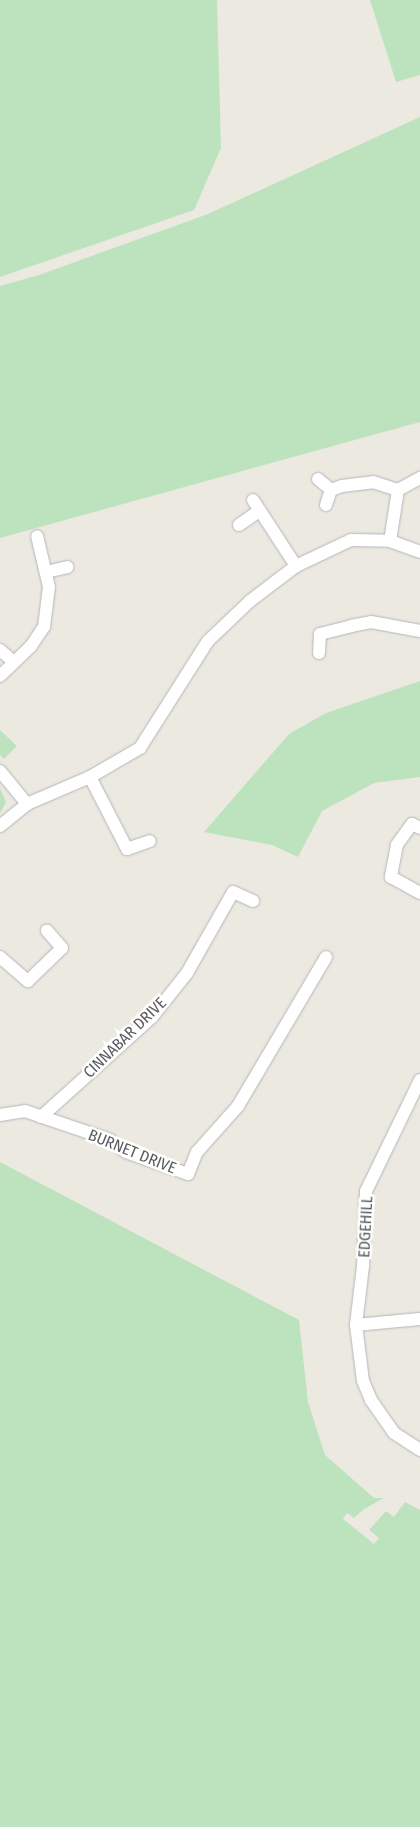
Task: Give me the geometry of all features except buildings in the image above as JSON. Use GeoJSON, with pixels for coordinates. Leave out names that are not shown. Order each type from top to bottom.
{"type":"FeatureCollection","features":[{"type":"Feature","properties":{"kind":"street"},"geometry":{"type":"LineString","coordinates":[[331,490],[373,482],[398,490],[420,478]]}},
{"type":"Feature","properties":{"kind":"street"},"geometry":{"type":"LineString","coordinates":[[318,479],[331,490]]}},
{"type":"Feature","properties":{"kind":"street"},"geometry":{"type":"LineString","coordinates":[[326,505],[331,490]]}},
{"type":"Feature","properties":{"kind":"street"},"geometry":{"type":"LineString","coordinates":[[390,541],[398,490]]}},
{"type":"Feature","properties":{"kind":"street"},"geometry":{"type":"LineString","coordinates":[[239,525],[256,505],[296,566]]}},
{"type":"Feature","properties":{"kind":"street"},"geometry":{"type":"LineString","coordinates":[[0,676],[44,627],[49,587],[37,536]]}},
{"type":"Feature","properties":{"kind":"street"},"geometry":{"type":"LineString","coordinates":[[0,826],[27,804],[90,777],[140,748],[208,641],[250,601],[296,566],[351,540],[390,541],[420,552]]}},
{"type":"Feature","properties":{"kind":"street"},"geometry":{"type":"LineString","coordinates":[[46,572],[68,567]]}},
{"type":"Feature","properties":{"kind":"street"},"geometry":{"type":"LineString","coordinates":[[319,653],[320,634],[351,626],[377,622],[420,630]]}},
{"type":"Feature","properties":{"kind":"street"},"geometry":{"type":"LineString","coordinates":[[0,650],[14,662]]}},
{"type":"Feature","properties":{"kind":"street"},"geometry":{"type":"LineString","coordinates":[[0,770],[27,804]]}},
{"type":"Feature","properties":{"kind":"street"},"geometry":{"type":"LineString","coordinates":[[90,777],[127,849],[150,841]]}},
{"type":"Feature","properties":{"kind":"street"},"geometry":{"type":"LineString","coordinates":[[420,828],[412,824],[397,845],[391,877],[420,893]]}},
{"type":"Feature","properties":{"kind":"street","name":"CINNABAR DRIVE"},"geometry":{"type":"LineString","coordinates":[[41,1117],[152,1017],[187,973],[233,892],[253,901]]}},
{"type":"Feature","properties":{"kind":"street"},"geometry":{"type":"LineString","coordinates":[[0,957],[28,981],[62,948],[47,931]]}},
{"type":"Feature","properties":{"kind":"street","name":"BURNET DRIVE"},"geometry":{"type":"LineString","coordinates":[[0,1114],[25,1111],[110,1140],[126,1152],[188,1174],[197,1152],[238,1106],[326,957]]}},
{"type":"Feature","properties":{"kind":"street","name":"EDGEHILL"},"geometry":{"type":"LineString","coordinates":[[420,1080],[366,1192],[364,1266],[356,1325],[363,1381],[371,1400],[394,1432],[420,1450]]}},
{"type":"Feature","properties":{"kind":"street"},"geometry":{"type":"LineString","coordinates":[[356,1325],[420,1320]]}},
{"type":"Feature","properties":{"kind":"green space"},"geometry":{"type":"Polygon","coordinates":[[[0,0],[217,0],[221,148],[194,210],[0,277],[0,0]]]}},
{"type":"Feature","properties":{"kind":"green space"},"geometry":{"type":"Polygon","coordinates":[[[370,0],[420,0],[420,75],[396,82],[370,0]]]}},
{"type":"Feature","properties":{"kind":"green space"},"geometry":{"type":"Polygon","coordinates":[[[420,117],[420,422],[0,538],[0,286],[39,275],[208,214],[420,117]]]}},
{"type":"Feature","properties":{"kind":"green space"},"geometry":{"type":"Polygon","coordinates":[[[420,681],[420,777],[374,783],[322,811],[298,857],[272,845],[204,832],[289,734],[326,713],[420,681]]]}},
{"type":"Feature","properties":{"kind":"green space"},"geometry":{"type":"Polygon","coordinates":[[[0,730],[17,746],[4,759],[0,755],[0,730]]]}},
{"type":"Feature","properties":{"kind":"green space"},"geometry":{"type":"Polygon","coordinates":[[[0,788],[6,802],[0,813],[0,788]]]}},
{"type":"Feature","properties":{"kind":"green space"},"geometry":{"type":"Polygon","coordinates":[[[0,1162],[299,1320],[308,1402],[325,1455],[374,1498],[384,1498],[364,1509],[354,1518],[347,1513],[343,1519],[374,1544],[379,1538],[369,1530],[386,1511],[394,1517],[405,1502],[420,1510],[420,1827],[0,1827],[0,1162]]]}}]}
